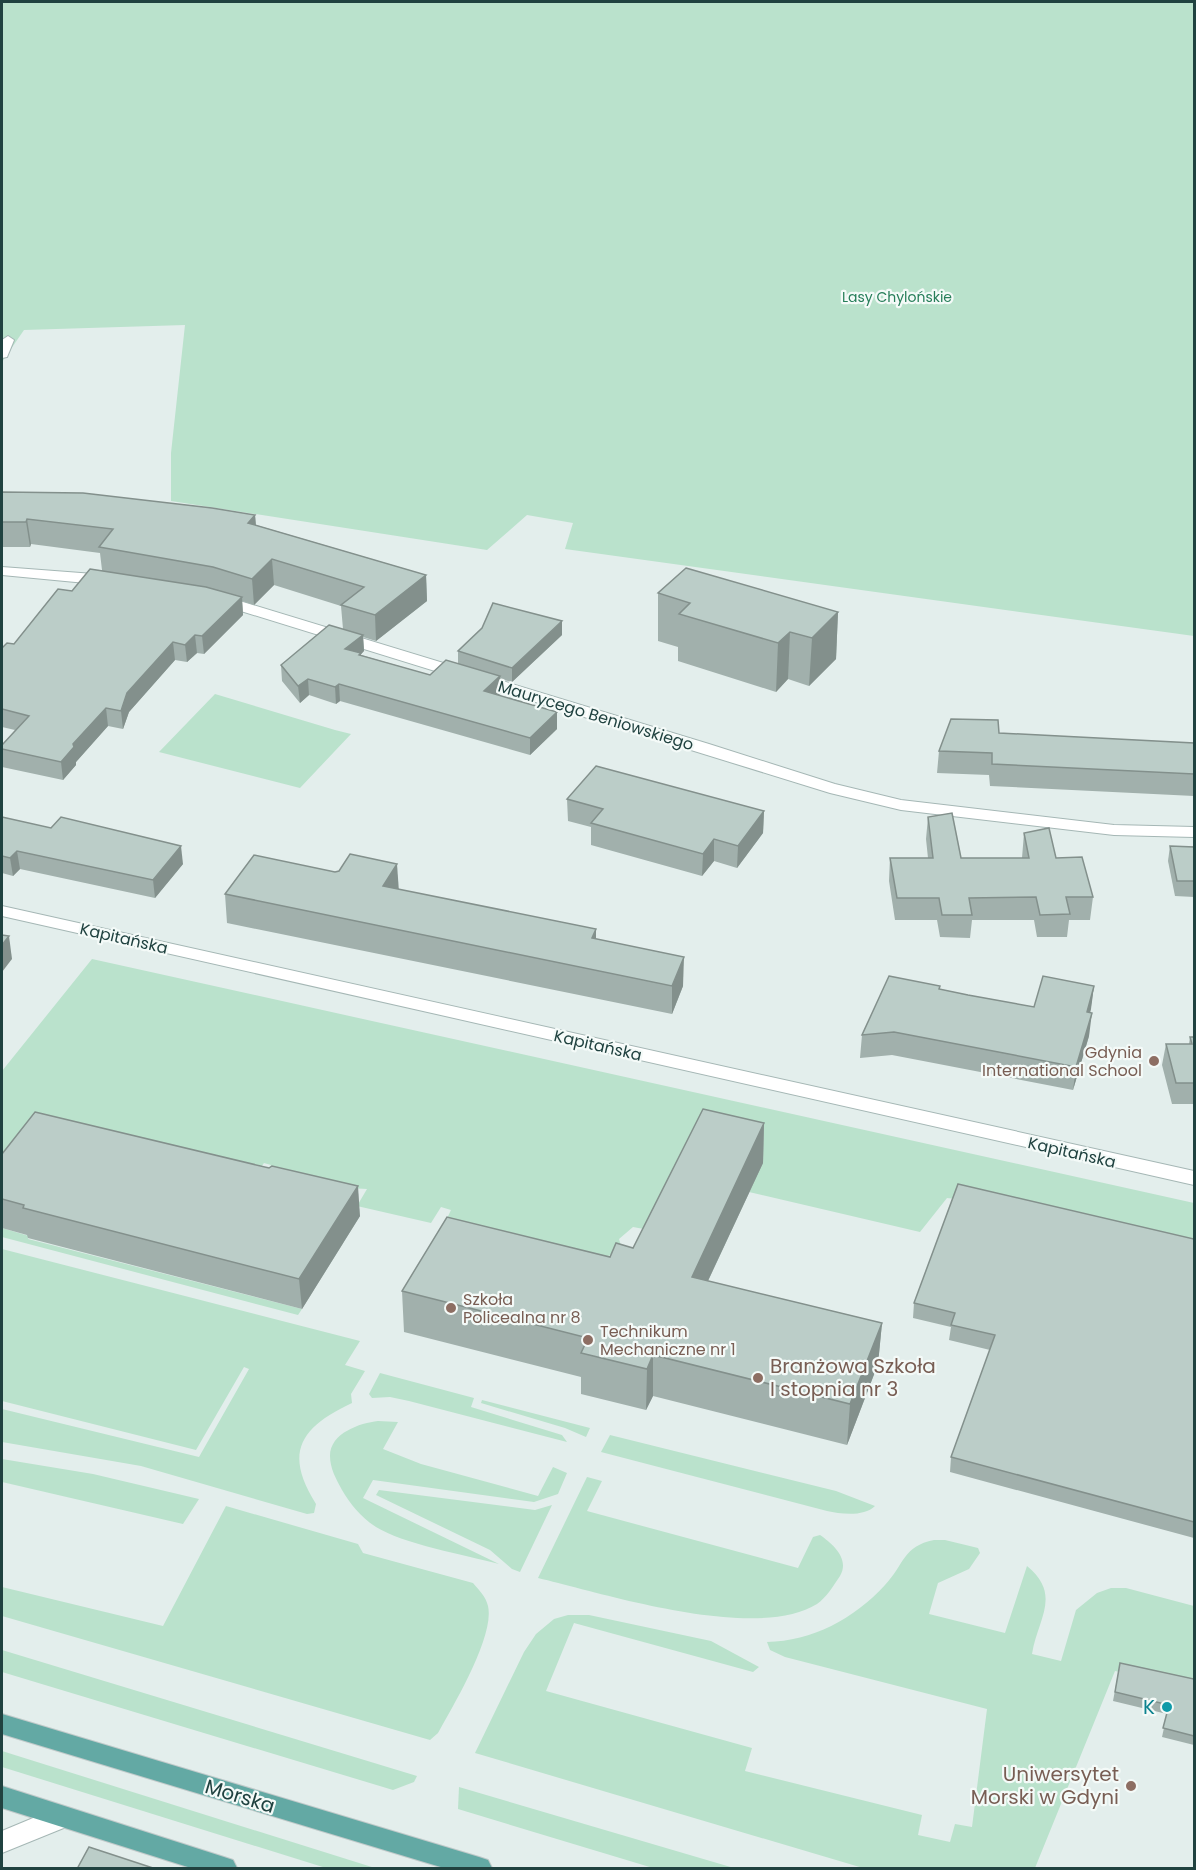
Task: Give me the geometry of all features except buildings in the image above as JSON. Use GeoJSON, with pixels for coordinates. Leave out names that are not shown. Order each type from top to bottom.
{"type":"FeatureCollection","features":[{"type":"Feature","properties":{"kind":"main road","name":"Morska"},"geometry":{"type":"LineString","coordinates":[[2,1724],[478,1869]]}},
{"type":"Feature","properties":{"kind":"main road"},"geometry":{"type":"LineString","coordinates":[[2,1797],[224,1869]]}},
{"type":"Feature","properties":{"kind":"street"},"geometry":{"type":"LineString","coordinates":[[2,354],[9,340]]}},
{"type":"Feature","properties":{"kind":"street"},"geometry":{"type":"LineString","coordinates":[[2,571],[124,582]]}},
{"type":"Feature","properties":{"kind":"street","name":"Maurycego Beniowskiego"},"geometry":{"type":"LineString","coordinates":[[210,598],[703,747],[830,788],[902,806],[1114,830],[1194,832]]}},
{"type":"Feature","properties":{"kind":"street","name":"Kapitańska"},"geometry":{"type":"LineString","coordinates":[[2,911],[1194,1178]]}},
{"type":"Feature","properties":{"kind":"street"},"geometry":{"type":"LineString","coordinates":[[2,1842],[62,1817]]}},
{"type":"Feature","properties":{"kind":"green space","name":"Lasy Chylońskie"},"geometry":{"type":"Polygon","coordinates":[[[2,2],[1194,2],[1194,636],[565,549],[573,523],[527,515],[487,550],[171,501],[171,453],[185,325],[24,330],[2,362],[2,2]]]}},
{"type":"Feature","properties":{"kind":"green space"},"geometry":{"type":"Polygon","coordinates":[[[215,694],[351,734],[300,788],[159,752],[215,694]]]}},
{"type":"Feature","properties":{"kind":"green space"},"geometry":{"type":"Polygon","coordinates":[[[92,959],[1194,1203],[1194,1255],[956,1199],[947,1198],[920,1232],[749,1192],[660,1232],[633,1227],[619,1239],[621,1246],[586,1274],[443,1227],[451,1210],[441,1207],[431,1223],[357,1206],[367,1189],[258,1183],[271,1165],[264,1163],[251,1181],[2,1191],[2,1071],[92,959]]]}},
{"type":"Feature","properties":{"kind":"green space"},"geometry":{"type":"Polygon","coordinates":[[[2,1228],[29,1236],[28,1239],[302,1309],[298,1315],[2,1237],[2,1228]]]}},
{"type":"Feature","properties":{"kind":"green space"},"geometry":{"type":"Polygon","coordinates":[[[2,1249],[360,1341],[345,1365],[365,1371],[351,1394],[352,1403],[320,1422],[309,1432],[302,1443],[299,1456],[301,1470],[306,1486],[316,1504],[314,1513],[307,1514],[141,1466],[2,1442],[2,1409],[199,1457],[249,1369],[244,1367],[196,1450],[2,1401],[2,1249]]]}},
{"type":"Feature","properties":{"kind":"green space"},"geometry":{"type":"Polygon","coordinates":[[[380,1373],[474,1398],[471,1407],[562,1435],[567,1442],[409,1401],[390,1397],[372,1398],[369,1394],[380,1373]]]}},
{"type":"Feature","properties":{"kind":"green space"},"geometry":{"type":"Polygon","coordinates":[[[482,1400],[590,1428],[586,1437],[565,1428],[481,1403],[482,1400]]]}},
{"type":"Feature","properties":{"kind":"green space"},"geometry":{"type":"Polygon","coordinates":[[[378,1421],[398,1422],[383,1449],[421,1464],[538,1496],[553,1467],[567,1473],[558,1494],[534,1502],[373,1480],[363,1498],[499,1564],[435,1549],[402,1539],[376,1527],[361,1515],[345,1495],[336,1478],[330,1456],[335,1441],[340,1435],[355,1427],[378,1421]]]}},
{"type":"Feature","properties":{"kind":"green space"},"geometry":{"type":"Polygon","coordinates":[[[610,1435],[836,1491],[875,1506],[859,1513],[845,1514],[827,1511],[601,1452],[610,1435]]]}},
{"type":"Feature","properties":{"kind":"green space"},"geometry":{"type":"Polygon","coordinates":[[[2,1459],[93,1474],[199,1499],[183,1524],[2,1482],[2,1459]]]}},
{"type":"Feature","properties":{"kind":"green space"},"geometry":{"type":"Polygon","coordinates":[[[587,1477],[602,1481],[587,1511],[798,1568],[813,1537],[820,1535],[839,1552],[843,1570],[830,1591],[817,1604],[790,1614],[757,1618],[720,1617],[680,1611],[538,1578],[587,1477]]]}},
{"type":"Feature","properties":{"kind":"green space"},"geometry":{"type":"Polygon","coordinates":[[[379,1490],[535,1510],[552,1505],[520,1572],[512,1569],[490,1550],[376,1495],[379,1490]]]}},
{"type":"Feature","properties":{"kind":"green space"},"geometry":{"type":"Polygon","coordinates":[[[226,1506],[358,1544],[363,1553],[473,1583],[488,1606],[485,1635],[471,1671],[438,1733],[430,1740],[2,1616],[2,1587],[163,1626],[226,1506]]]}},
{"type":"Feature","properties":{"kind":"green space"},"geometry":{"type":"Polygon","coordinates":[[[934,1540],[945,1540],[978,1548],[980,1553],[969,1569],[938,1583],[929,1614],[1005,1633],[1027,1566],[1038,1577],[1046,1597],[1032,1654],[1061,1661],[1076,1610],[1097,1593],[1111,1588],[1126,1588],[1194,1606],[1194,1687],[1115,1671],[1035,1868],[863,1868],[475,1753],[524,1652],[536,1634],[554,1619],[568,1615],[589,1615],[711,1641],[759,1667],[753,1672],[574,1623],[546,1691],[752,1748],[745,1771],[922,1815],[918,1835],[950,1842],[955,1824],[972,1827],[987,1709],[785,1657],[770,1650],[767,1642],[800,1637],[846,1618],[885,1585],[910,1552],[934,1540]]]}},
{"type":"Feature","properties":{"kind":"green space"},"geometry":{"type":"Polygon","coordinates":[[[2,1650],[417,1776],[414,1782],[393,1790],[2,1672],[2,1650]]]}},
{"type":"Feature","properties":{"kind":"green space"},"geometry":{"type":"Polygon","coordinates":[[[2,1751],[375,1868],[326,1868],[2,1767],[2,1751]]]}},
{"type":"Feature","properties":{"kind":"green space"},"geometry":{"type":"Polygon","coordinates":[[[459,1787],[734,1868],[653,1868],[458,1809],[459,1787]]]}},
{"type":"Feature","properties":{"kind":"place","name":"Gdynia International School"},"geometry":{"type":"Point","coordinates":[1154,1061]}},
{"type":"Feature","properties":{"kind":"place","name":"Szkoła Policealna nr 8"},"geometry":{"type":"Point","coordinates":[451,1308]}},
{"type":"Feature","properties":{"kind":"place","name":"Technikum Mechaniczne nr 1"},"geometry":{"type":"Point","coordinates":[588,1340]}},
{"type":"Feature","properties":{"kind":"place","name":"Branżowa Szkoła I stopnia nr 3"},"geometry":{"type":"Point","coordinates":[758,1378]}},
{"type":"Feature","properties":{"kind":"place","name":"K"},"geometry":{"type":"Point","coordinates":[1167,1707]}},
{"type":"Feature","properties":{"kind":"place","name":"Uniwersytet Morski w Gdyni"},"geometry":{"type":"Point","coordinates":[1131,1786]}}]}
